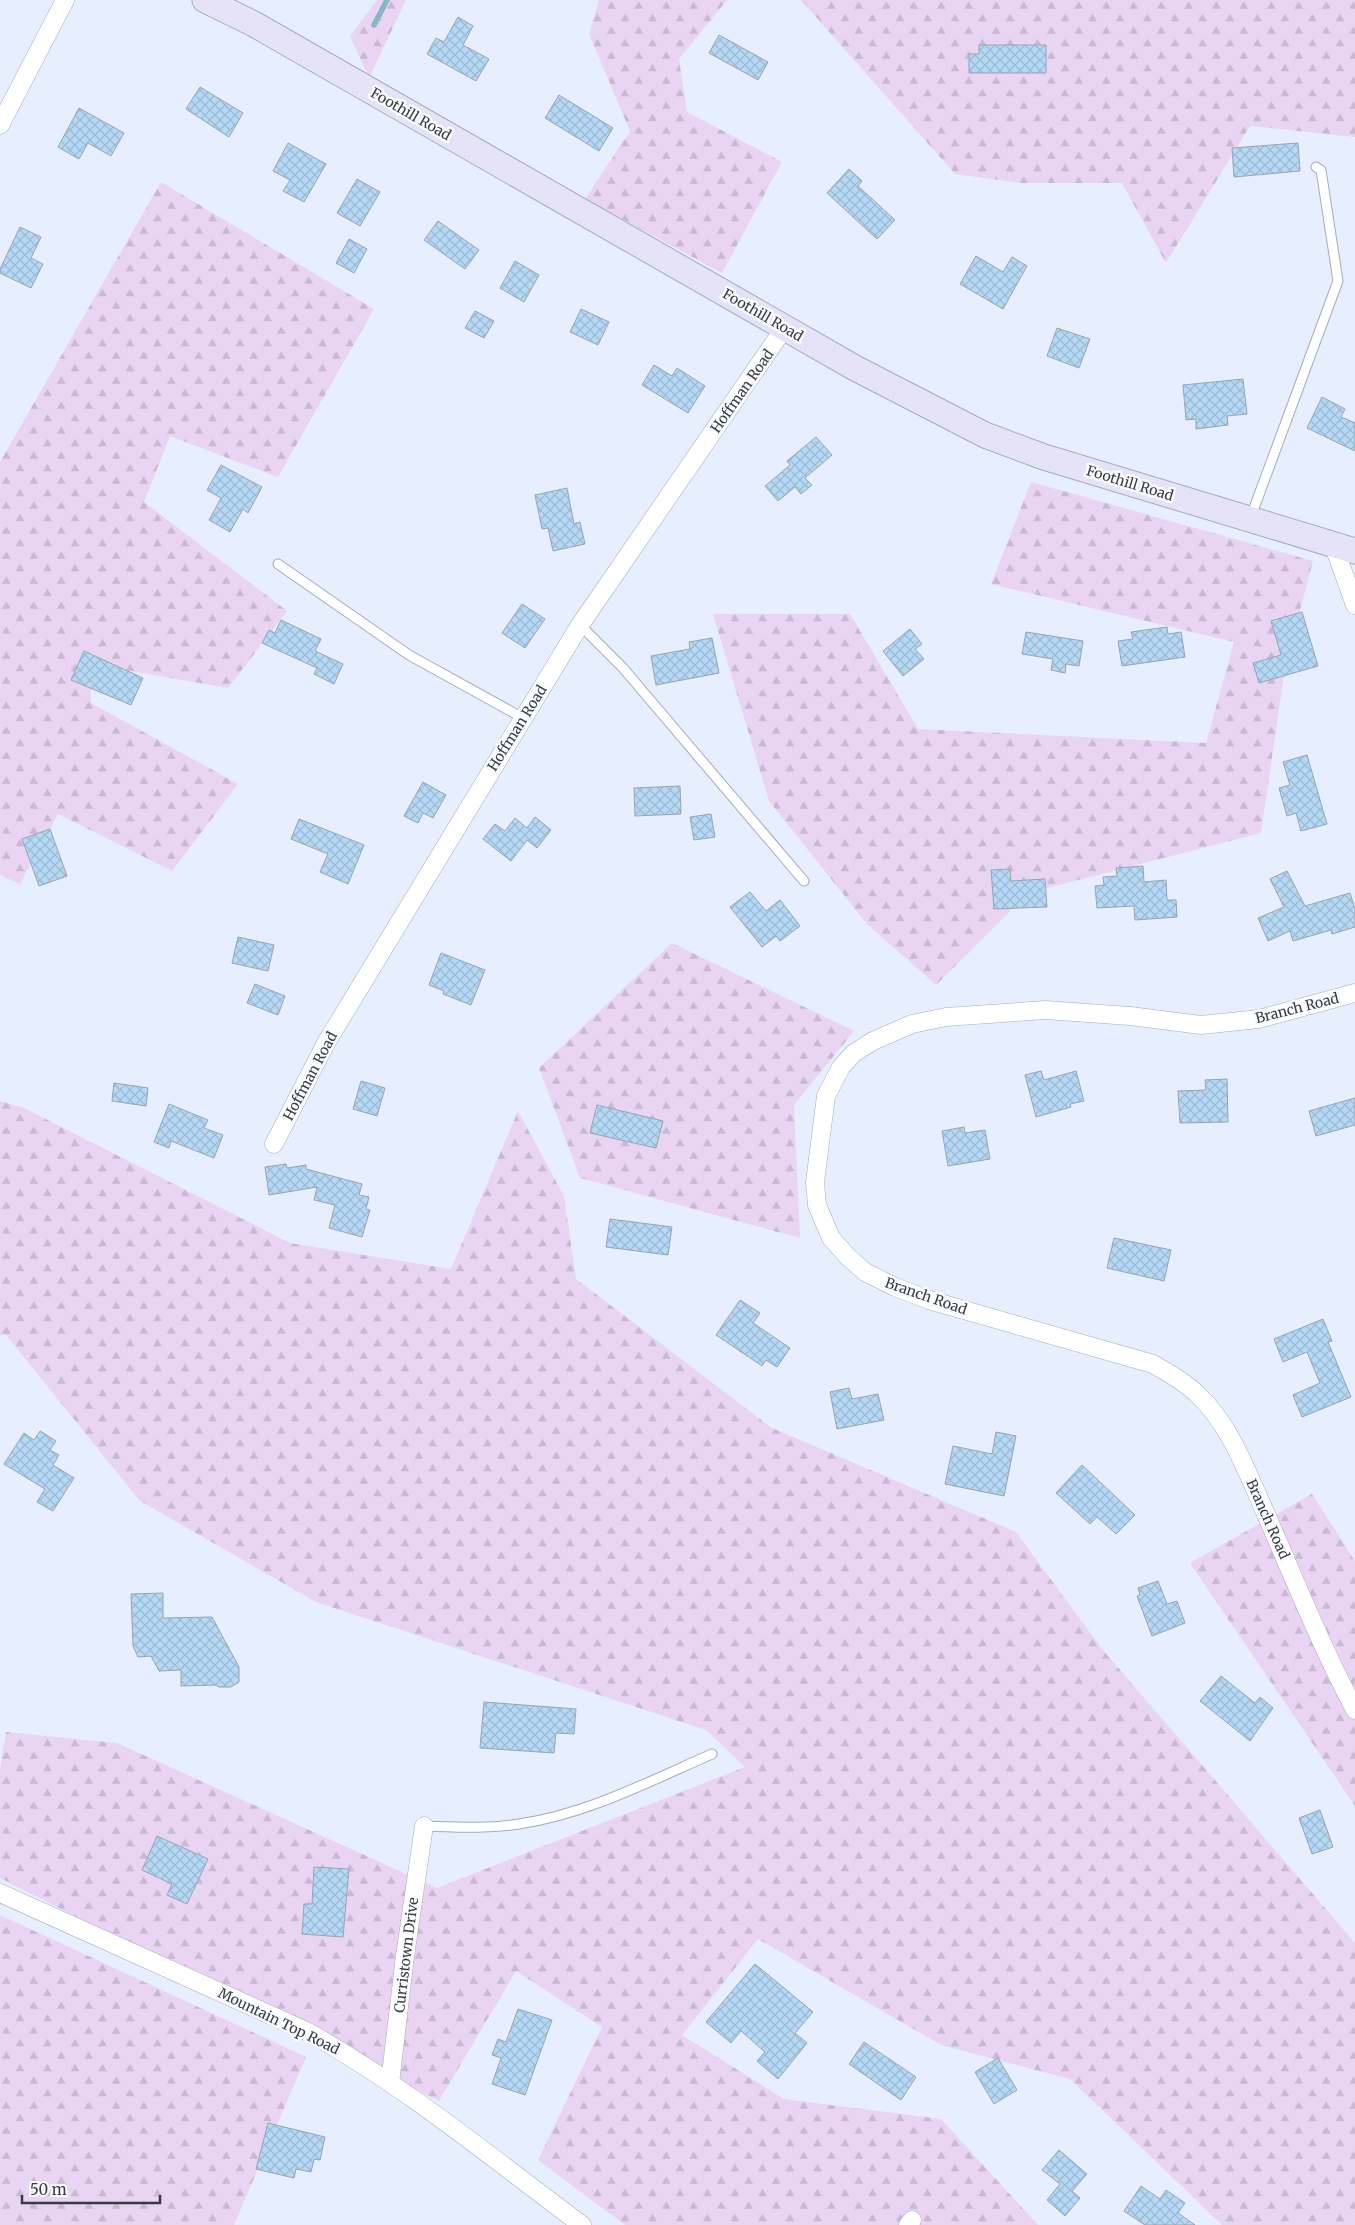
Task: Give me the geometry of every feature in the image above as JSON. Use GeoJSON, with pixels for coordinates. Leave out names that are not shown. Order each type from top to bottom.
{"type":"FeatureCollection","features":[{"type":"Feature","properties":{"kind":"street"},"geometry":{"type":"LineString","coordinates":[[0,125],[65,0]]}},
{"type":"Feature","properties":{"kind":"street","name":"Foothill Road"},"geometry":{"type":"LineString","coordinates":[[213,2],[855,368],[985,435],[1044,457],[1344,547]]}},
{"type":"Feature","properties":{"kind":"street","name":"Hoffman Road"},"geometry":{"type":"LineString","coordinates":[[274,1144],[326,1043],[580,625],[786,327]]}},
{"type":"Feature","properties":{"kind":"street"},"geometry":{"type":"LineString","coordinates":[[1344,547],[1355,605]]}},
{"type":"Feature","properties":{"kind":"street","name":"Branch Road"},"geometry":{"type":"LineString","coordinates":[[1355,993],[1259,1019],[1201,1025],[1130,1016],[1045,1010],[946,1017],[912,1024],[874,1041],[854,1054],[841,1067],[826,1096],[815,1182],[817,1205],[831,1238],[865,1272],[895,1287],[929,1300],[1153,1364],[1198,1394],[1213,1412],[1229,1437],[1355,1710]]}},
{"type":"Feature","properties":{"kind":"street","name":"Curristown Drive"},"geometry":{"type":"LineString","coordinates":[[390,2084],[405,1956],[424,1826]]}},
{"type":"Feature","properties":{"kind":"street","name":"Mountain Top Road"},"geometry":{"type":"LineString","coordinates":[[0,1893],[306,2032],[343,2052],[390,2084],[582,2225]]}},
{"type":"Feature","properties":{"kind":"lane"},"geometry":{"type":"LineString","coordinates":[[1250,519],[1338,281],[1322,170],[1316,167]]}},
{"type":"Feature","properties":{"kind":"lane"},"geometry":{"type":"LineString","coordinates":[[278,564],[409,655],[523,718]]}},
{"type":"Feature","properties":{"kind":"lane"},"geometry":{"type":"LineString","coordinates":[[580,625],[623,668],[804,882]]}},
{"type":"Feature","properties":{"kind":"lane"},"geometry":{"type":"LineString","coordinates":[[424,1826],[474,1828],[510,1825],[564,1815],[617,1795],[712,1754]]}},
{"type":"Feature","properties":{"kind":"green space"},"geometry":{"type":"Polygon","coordinates":[[[377,0],[406,0],[369,78],[350,36],[377,0]]]}},
{"type":"Feature","properties":{"kind":"green space"},"geometry":{"type":"Polygon","coordinates":[[[599,0],[727,0],[679,59],[687,112],[782,162],[722,273],[585,199],[630,131],[589,34],[599,0]]]}},
{"type":"Feature","properties":{"kind":"green space"},"geometry":{"type":"Polygon","coordinates":[[[801,0],[1355,0],[1355,137],[1250,126],[1166,263],[1122,183],[1021,183],[955,174],[801,0]]]}},
{"type":"Feature","properties":{"kind":"green space"},"geometry":{"type":"Polygon","coordinates":[[[161,182],[374,309],[278,477],[170,436],[144,502],[287,611],[228,688],[91,664],[91,703],[238,784],[172,871],[58,814],[20,884],[0,875],[0,462],[161,182]]]}},
{"type":"Feature","properties":{"kind":"green space"},"geometry":{"type":"Polygon","coordinates":[[[1031,482],[1313,561],[1285,668],[1261,833],[1028,893],[936,985],[867,924],[769,801],[713,614],[850,614],[918,729],[1206,743],[1234,642],[991,584],[1031,482]]]}},
{"type":"Feature","properties":{"kind":"green space"},"geometry":{"type":"Polygon","coordinates":[[[672,943],[854,1031],[794,1105],[800,1238],[580,1178],[539,1068],[672,943]]]}},
{"type":"Feature","properties":{"kind":"green space"},"geometry":{"type":"Polygon","coordinates":[[[0,1101],[24,1108],[290,1243],[451,1269],[518,1111],[564,1196],[576,1279],[772,1428],[1016,1532],[1102,1649],[1355,1943],[1355,2225],[1222,2225],[1070,2079],[941,2045],[758,1939],[682,2035],[784,2099],[941,2119],[1038,2225],[625,2225],[538,2160],[602,2027],[516,1971],[439,2101],[0,1878],[0,1768],[6,1732],[117,1743],[437,1888],[745,1767],[706,1730],[316,1602],[140,1501],[6,1335],[0,1335],[0,1101]]]}},
{"type":"Feature","properties":{"kind":"green space"},"geometry":{"type":"Polygon","coordinates":[[[1312,1494],[1355,1561],[1355,1806],[1190,1563],[1312,1494]]]}},
{"type":"Feature","properties":{"kind":"green space"},"geometry":{"type":"Polygon","coordinates":[[[0,1915],[306,2057],[234,2225],[0,2225],[0,1915]]]}},
{"type":"Feature","properties":{"kind":"building"},"geometry":{"type":"Polygon","coordinates":[[[458,17],[473,26],[463,45],[489,59],[476,81],[427,54],[436,38],[444,42],[458,17]]]}},
{"type":"Feature","properties":{"kind":"building"},"geometry":{"type":"Polygon","coordinates":[[[719,35],[768,62],[758,80],[709,53],[719,35]]]}},
{"type":"Feature","properties":{"kind":"building"},"geometry":{"type":"Polygon","coordinates":[[[979,45],[1046,45],[1046,73],[969,73],[969,54],[979,54],[979,45]]]}},
{"type":"Feature","properties":{"kind":"building"},"geometry":{"type":"Polygon","coordinates":[[[200,87],[243,113],[229,137],[186,109],[200,87]]]}},
{"type":"Feature","properties":{"kind":"building"},"geometry":{"type":"Polygon","coordinates":[[[559,95],[613,128],[599,151],[545,118],[559,95]]]}},
{"type":"Feature","properties":{"kind":"building"},"geometry":{"type":"Polygon","coordinates":[[[79,108],[124,133],[111,156],[88,143],[79,159],[58,147],[79,108]]]}},
{"type":"Feature","properties":{"kind":"building"},"geometry":{"type":"Polygon","coordinates":[[[288,143],[326,164],[304,202],[283,191],[290,180],[273,171],[288,143]]]}},
{"type":"Feature","properties":{"kind":"building"},"geometry":{"type":"Polygon","coordinates":[[[1298,143],[1300,171],[1234,177],[1232,148],[1298,143]]]}},
{"type":"Feature","properties":{"kind":"building"},"geometry":{"type":"Polygon","coordinates":[[[849,169],[862,181],[858,186],[895,220],[877,239],[827,193],[849,169]]]}},
{"type":"Feature","properties":{"kind":"building"},"geometry":{"type":"Polygon","coordinates":[[[357,179],[380,192],[360,226],[337,213],[357,179]]]}},
{"type":"Feature","properties":{"kind":"building"},"geometry":{"type":"Polygon","coordinates":[[[438,221],[479,250],[465,269],[424,240],[438,221]]]}},
{"type":"Feature","properties":{"kind":"building"},"geometry":{"type":"Polygon","coordinates":[[[20,227],[41,237],[31,258],[43,264],[31,288],[0,273],[0,269],[20,227]]]}},
{"type":"Feature","properties":{"kind":"building"},"geometry":{"type":"Polygon","coordinates":[[[349,239],[367,249],[354,273],[336,263],[349,239]]]}},
{"type":"Feature","properties":{"kind":"building"},"geometry":{"type":"Polygon","coordinates":[[[976,256],[1003,272],[1012,257],[1027,266],[1003,309],[960,284],[976,256]]]}},
{"type":"Feature","properties":{"kind":"building"},"geometry":{"type":"Polygon","coordinates":[[[515,261],[539,275],[524,302],[500,288],[515,261]]]}},
{"type":"Feature","properties":{"kind":"building"},"geometry":{"type":"Polygon","coordinates":[[[581,309],[609,322],[598,345],[570,332],[581,309]]]}},
{"type":"Feature","properties":{"kind":"building"},"geometry":{"type":"Polygon","coordinates":[[[475,311],[494,321],[484,338],[465,328],[475,311]]]}},
{"type":"Feature","properties":{"kind":"building"},"geometry":{"type":"Polygon","coordinates":[[[1057,328],[1090,339],[1079,368],[1047,356],[1057,328]]]}},
{"type":"Feature","properties":{"kind":"building"},"geometry":{"type":"Polygon","coordinates":[[[654,365],[672,376],[677,368],[705,386],[688,413],[642,385],[654,365]]]}},
{"type":"Feature","properties":{"kind":"building"},"geometry":{"type":"Polygon","coordinates":[[[1243,379],[1247,414],[1227,416],[1228,425],[1196,429],[1196,419],[1186,420],[1183,385],[1243,379]]]}},
{"type":"Feature","properties":{"kind":"building"},"geometry":{"type":"Polygon","coordinates":[[[1322,397],[1345,409],[1341,417],[1355,423],[1355,451],[1307,428],[1322,397]]]}},
{"type":"Feature","properties":{"kind":"building"},"geometry":{"type":"Polygon","coordinates":[[[816,437],[832,455],[805,478],[812,485],[801,494],[795,487],[778,501],[765,486],[790,465],[787,461],[816,437]]]}},
{"type":"Feature","properties":{"kind":"building"},"geometry":{"type":"Polygon","coordinates":[[[221,465],[262,487],[248,513],[243,509],[230,532],[209,520],[221,498],[207,490],[221,465]]]}},
{"type":"Feature","properties":{"kind":"building"},"geometry":{"type":"Polygon","coordinates":[[[567,488],[574,524],[580,522],[585,544],[553,551],[548,528],[542,529],[535,495],[567,488]]]}},
{"type":"Feature","properties":{"kind":"building"},"geometry":{"type":"Polygon","coordinates":[[[522,604],[545,619],[525,648],[502,633],[522,604]]]}},
{"type":"Feature","properties":{"kind":"building"},"geometry":{"type":"Polygon","coordinates":[[[1302,612],[1318,666],[1259,683],[1253,663],[1281,655],[1271,621],[1302,612]]]}},
{"type":"Feature","properties":{"kind":"building"},"geometry":{"type":"Polygon","coordinates":[[[281,620],[321,639],[315,651],[343,664],[334,684],[314,674],[317,668],[262,643],[269,630],[275,633],[281,620]]]}},
{"type":"Feature","properties":{"kind":"building"},"geometry":{"type":"Polygon","coordinates":[[[1167,627],[1168,634],[1181,632],[1185,657],[1122,666],[1118,641],[1133,639],[1131,632],[1167,627]]]}},
{"type":"Feature","properties":{"kind":"building"},"geometry":{"type":"Polygon","coordinates":[[[910,629],[922,644],[915,649],[924,659],[903,676],[883,651],[910,629]]]}},
{"type":"Feature","properties":{"kind":"building"},"geometry":{"type":"Polygon","coordinates":[[[1026,632],[1083,641],[1079,666],[1066,664],[1065,673],[1051,670],[1053,659],[1022,654],[1026,632]]]}},
{"type":"Feature","properties":{"kind":"building"},"geometry":{"type":"Polygon","coordinates":[[[712,638],[719,673],[656,685],[651,656],[690,649],[689,642],[712,638]]]}},
{"type":"Feature","properties":{"kind":"building"},"geometry":{"type":"Polygon","coordinates":[[[84,651],[143,678],[131,705],[71,680],[84,651]]]}},
{"type":"Feature","properties":{"kind":"building"},"geometry":{"type":"Polygon","coordinates":[[[1307,755],[1327,824],[1301,831],[1296,813],[1287,816],[1279,788],[1290,785],[1283,762],[1307,755]]]}},
{"type":"Feature","properties":{"kind":"building"},"geometry":{"type":"Polygon","coordinates":[[[423,782],[446,795],[433,818],[423,813],[418,823],[404,816],[423,782]]]}},
{"type":"Feature","properties":{"kind":"building"},"geometry":{"type":"Polygon","coordinates":[[[680,786],[681,814],[635,816],[634,788],[680,786]]]}},
{"type":"Feature","properties":{"kind":"building"},"geometry":{"type":"Polygon","coordinates":[[[711,814],[715,837],[694,840],[690,817],[711,814]]]}},
{"type":"Feature","properties":{"kind":"building"},"geometry":{"type":"Polygon","coordinates":[[[535,817],[551,830],[537,848],[527,840],[511,861],[483,839],[495,824],[505,831],[515,818],[527,828],[535,817]]]}},
{"type":"Feature","properties":{"kind":"building"},"geometry":{"type":"Polygon","coordinates":[[[299,819],[364,845],[348,884],[320,872],[328,854],[291,839],[299,819]]]}},
{"type":"Feature","properties":{"kind":"building"},"geometry":{"type":"Polygon","coordinates":[[[50,829],[67,876],[39,886],[22,839],[50,829]]]}},
{"type":"Feature","properties":{"kind":"building"},"geometry":{"type":"Polygon","coordinates":[[[1143,866],[1144,882],[1166,880],[1167,900],[1176,900],[1177,917],[1135,920],[1134,906],[1097,908],[1095,886],[1104,885],[1103,877],[1117,876],[1116,868],[1143,866]]]}},
{"type":"Feature","properties":{"kind":"building"},"geometry":{"type":"Polygon","coordinates":[[[1010,869],[1011,881],[1045,879],[1047,907],[994,909],[991,870],[1010,869]]]}},
{"type":"Feature","properties":{"kind":"building"},"geometry":{"type":"Polygon","coordinates":[[[1287,871],[1305,906],[1350,893],[1355,909],[1355,927],[1332,934],[1331,930],[1293,941],[1290,931],[1268,941],[1258,918],[1284,907],[1270,879],[1287,871]]]}},
{"type":"Feature","properties":{"kind":"building"},"geometry":{"type":"Polygon","coordinates":[[[750,892],[766,911],[780,900],[800,926],[780,941],[776,936],[762,947],[730,907],[750,892]]]}},
{"type":"Feature","properties":{"kind":"building"},"geometry":{"type":"Polygon","coordinates":[[[238,937],[274,945],[268,971],[232,963],[238,937]]]}},
{"type":"Feature","properties":{"kind":"building"},"geometry":{"type":"Polygon","coordinates":[[[441,953],[485,970],[471,1005],[443,994],[444,991],[429,985],[441,953]]]}},
{"type":"Feature","properties":{"kind":"building"},"geometry":{"type":"Polygon","coordinates":[[[255,984],[285,996],[278,1015],[247,1003],[255,984]]]}},
{"type":"Feature","properties":{"kind":"building"},"geometry":{"type":"Polygon","coordinates":[[[1041,1071],[1044,1080],[1076,1071],[1084,1101],[1070,1104],[1071,1107],[1036,1117],[1025,1075],[1041,1071]]]}},
{"type":"Feature","properties":{"kind":"building"},"geometry":{"type":"Polygon","coordinates":[[[1227,1079],[1228,1122],[1180,1123],[1178,1091],[1206,1090],[1205,1080],[1227,1079]]]}},
{"type":"Feature","properties":{"kind":"building"},"geometry":{"type":"Polygon","coordinates":[[[361,1081],[385,1088],[377,1116],[353,1109],[361,1081]]]}},
{"type":"Feature","properties":{"kind":"building"},"geometry":{"type":"Polygon","coordinates":[[[114,1083],[148,1088],[146,1106],[112,1101],[114,1083]]]}},
{"type":"Feature","properties":{"kind":"building"},"geometry":{"type":"Polygon","coordinates":[[[1355,1098],[1355,1125],[1316,1136],[1309,1111],[1355,1098]]]}},
{"type":"Feature","properties":{"kind":"building"},"geometry":{"type":"Polygon","coordinates":[[[169,1104],[208,1120],[204,1128],[223,1135],[214,1158],[171,1141],[169,1148],[154,1142],[169,1104]]]}},
{"type":"Feature","properties":{"kind":"building"},"geometry":{"type":"Polygon","coordinates":[[[597,1105],[663,1121],[656,1148],[590,1133],[597,1105]]]}},
{"type":"Feature","properties":{"kind":"building"},"geometry":{"type":"Polygon","coordinates":[[[964,1127],[965,1133],[985,1130],[990,1159],[948,1166],[942,1131],[964,1127]]]}},
{"type":"Feature","properties":{"kind":"building"},"geometry":{"type":"Polygon","coordinates":[[[286,1164],[287,1168],[306,1165],[306,1169],[362,1184],[359,1195],[369,1197],[366,1209],[370,1210],[362,1237],[329,1228],[335,1205],[314,1200],[317,1187],[269,1195],[265,1167],[286,1164]]]}},
{"type":"Feature","properties":{"kind":"building"},"geometry":{"type":"Polygon","coordinates":[[[610,1219],[672,1227],[668,1255],[606,1247],[610,1219]]]}},
{"type":"Feature","properties":{"kind":"building"},"geometry":{"type":"Polygon","coordinates":[[[1114,1238],[1171,1250],[1164,1281],[1107,1268],[1114,1238]]]}},
{"type":"Feature","properties":{"kind":"building"},"geometry":{"type":"Polygon","coordinates":[[[740,1300],[760,1313],[753,1323],[790,1348],[777,1367],[766,1360],[762,1366],[716,1335],[740,1300]]]}},
{"type":"Feature","properties":{"kind":"building"},"geometry":{"type":"Polygon","coordinates":[[[1323,1319],[1332,1341],[1328,1342],[1351,1397],[1302,1417],[1293,1395],[1320,1383],[1307,1352],[1283,1362],[1274,1339],[1323,1319]]]}},
{"type":"Feature","properties":{"kind":"building"},"geometry":{"type":"Polygon","coordinates":[[[849,1388],[852,1399],[878,1394],[884,1420],[837,1429],[830,1392],[849,1388]]]}},
{"type":"Feature","properties":{"kind":"building"},"geometry":{"type":"Polygon","coordinates":[[[40,1431],[56,1441],[50,1450],[59,1455],[53,1465],[74,1478],[53,1511],[37,1502],[45,1489],[4,1464],[24,1433],[34,1440],[40,1431]]]}},
{"type":"Feature","properties":{"kind":"building"},"geometry":{"type":"Polygon","coordinates":[[[996,1432],[1016,1436],[1004,1496],[945,1484],[953,1446],[992,1454],[996,1432]]]}},
{"type":"Feature","properties":{"kind":"building"},"geometry":{"type":"Polygon","coordinates":[[[1082,1465],[1135,1515],[1116,1534],[1097,1517],[1090,1524],[1056,1493],[1082,1465]]]}},
{"type":"Feature","properties":{"kind":"building"},"geometry":{"type":"Polygon","coordinates":[[[1158,1581],[1167,1604],[1177,1601],[1185,1623],[1152,1636],[1137,1596],[1140,1595],[1138,1588],[1158,1581]]]}},
{"type":"Feature","properties":{"kind":"building"},"geometry":{"type":"Polygon","coordinates":[[[163,1593],[163,1618],[212,1617],[239,1667],[239,1682],[231,1687],[218,1687],[217,1685],[181,1686],[181,1670],[159,1671],[151,1656],[138,1657],[133,1646],[131,1594],[163,1593]]]}},
{"type":"Feature","properties":{"kind":"building"},"geometry":{"type":"Polygon","coordinates":[[[1221,1676],[1255,1703],[1260,1697],[1273,1708],[1250,1741],[1200,1701],[1221,1676]]]}},
{"type":"Feature","properties":{"kind":"building"},"geometry":{"type":"Polygon","coordinates":[[[484,1702],[576,1709],[574,1734],[556,1733],[554,1753],[480,1748],[484,1702]]]}},
{"type":"Feature","properties":{"kind":"building"},"geometry":{"type":"Polygon","coordinates":[[[1320,1810],[1333,1847],[1312,1854],[1299,1818],[1320,1810]]]}},
{"type":"Feature","properties":{"kind":"building"},"geometry":{"type":"Polygon","coordinates":[[[157,1836],[208,1859],[187,1904],[167,1895],[172,1884],[142,1870],[157,1836]]]}},
{"type":"Feature","properties":{"kind":"building"},"geometry":{"type":"Polygon","coordinates":[[[314,1867],[349,1869],[343,1937],[302,1934],[304,1904],[312,1904],[314,1867]]]}},
{"type":"Feature","properties":{"kind":"building"},"geometry":{"type":"Polygon","coordinates":[[[755,1964],[813,2012],[795,2033],[807,2043],[778,2079],[757,2061],[765,2052],[741,2031],[731,2043],[706,2022],[755,1964]]]}},
{"type":"Feature","properties":{"kind":"building"},"geometry":{"type":"Polygon","coordinates":[[[518,2009],[552,2020],[525,2095],[492,2084],[501,2058],[492,2055],[498,2039],[506,2042],[518,2009]]]}},
{"type":"Feature","properties":{"kind":"building"},"geometry":{"type":"Polygon","coordinates":[[[864,2042],[916,2077],[901,2100],[849,2064],[864,2042]]]}},
{"type":"Feature","properties":{"kind":"building"},"geometry":{"type":"Polygon","coordinates":[[[998,2058],[1017,2090],[994,2104],[975,2072],[998,2058]]]}},
{"type":"Feature","properties":{"kind":"building"},"geometry":{"type":"Polygon","coordinates":[[[268,2123],[325,2137],[320,2160],[314,2159],[311,2172],[296,2169],[294,2178],[256,2169],[268,2123]]]}},
{"type":"Feature","properties":{"kind":"building"},"geometry":{"type":"Polygon","coordinates":[[[1059,2150],[1087,2174],[1072,2191],[1080,2198],[1065,2216],[1047,2200],[1060,2184],[1042,2170],[1059,2150]]]}},
{"type":"Feature","properties":{"kind":"building"},"geometry":{"type":"Polygon","coordinates":[[[1141,2186],[1160,2199],[1166,2190],[1185,2203],[1178,2213],[1195,2225],[1145,2225],[1124,2211],[1141,2186]]]}},
{"type":"Feature","properties":{"kind":"waterway"},"geometry":{"type":"LineString","coordinates":[[374,25],[387,0]]}}]}
